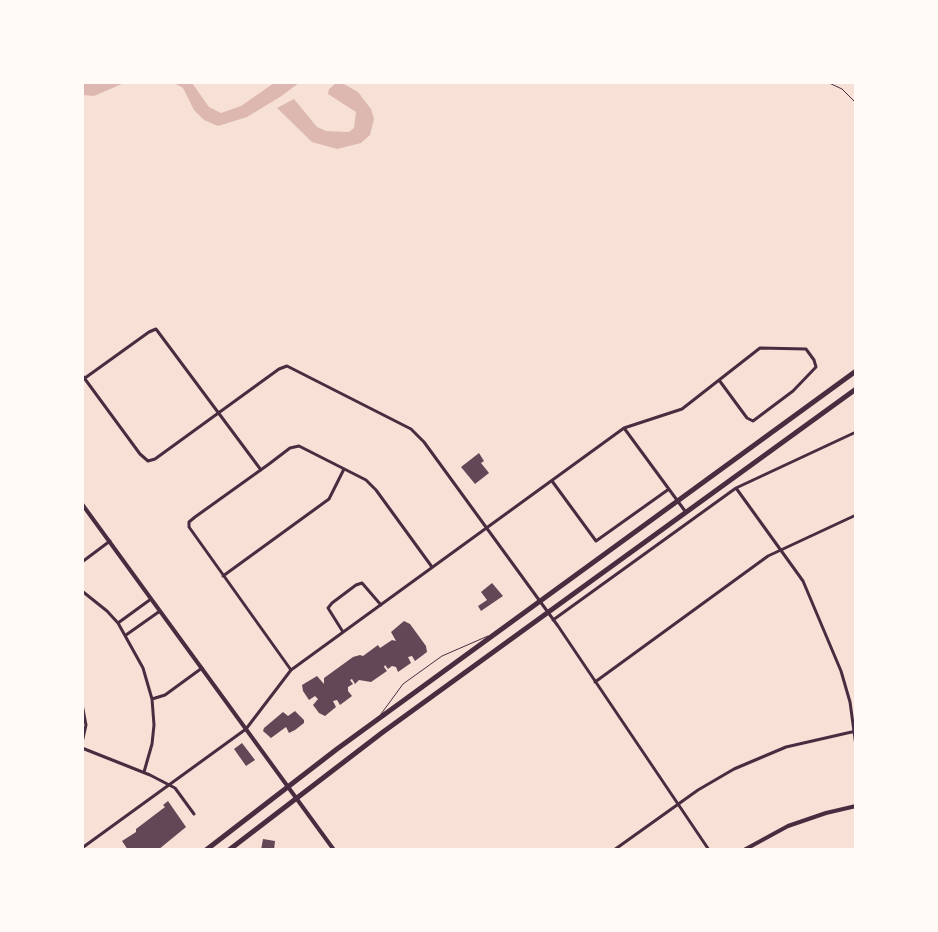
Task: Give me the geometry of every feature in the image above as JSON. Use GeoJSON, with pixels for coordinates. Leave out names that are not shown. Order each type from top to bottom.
{"type":"FeatureCollection","features":[{"type":"Feature","properties":{"kind":"highway"},"geometry":{"type":"LineString","coordinates":[[206,850],[376,720],[856,371]]}},
{"type":"Feature","properties":{"kind":"highway"},"geometry":{"type":"LineString","coordinates":[[228,850],[685,511],[856,390]]}},
{"type":"Feature","properties":{"kind":"street"},"geometry":{"type":"LineString","coordinates":[[261,470],[219,413],[156,329],[84,376],[140,454],[148,461],[155,458],[219,413],[279,369],[287,366],[411,429],[424,442],[548,612],[709,850]]}},
{"type":"Feature","properties":{"kind":"street"},"geometry":{"type":"LineString","coordinates":[[82,848],[246,729],[291,670],[624,428],[682,408],[760,348],[806,349],[814,360],[816,367],[793,391],[753,421],[747,418],[719,380]]}},
{"type":"Feature","properties":{"kind":"street"},"geometry":{"type":"LineString","coordinates":[[624,428],[685,511]]}},
{"type":"Feature","properties":{"kind":"street"},"geometry":{"type":"LineString","coordinates":[[553,620],[736,488],[856,432]]}},
{"type":"Feature","properties":{"kind":"street"},"geometry":{"type":"LineString","coordinates":[[291,670],[191,532],[189,522],[294,446],[299,446],[344,469],[372,486],[432,568]]}},
{"type":"Feature","properties":{"kind":"street"},"geometry":{"type":"LineString","coordinates":[[223,576],[329,499],[344,469]]}},
{"type":"Feature","properties":{"kind":"street"},"geometry":{"type":"LineString","coordinates":[[552,481],[596,541],[669,488]]}},
{"type":"Feature","properties":{"kind":"street"},"geometry":{"type":"LineString","coordinates":[[736,488],[802,581],[841,671],[850,702],[856,746]]}},
{"type":"Feature","properties":{"kind":"street"},"geometry":{"type":"LineString","coordinates":[[82,504],[334,850]]}},
{"type":"Feature","properties":{"kind":"street"},"geometry":{"type":"LineString","coordinates":[[82,516],[88,512]]}},
{"type":"Feature","properties":{"kind":"street"},"geometry":{"type":"LineString","coordinates":[[595,682],[768,556],[856,515]]}},
{"type":"Feature","properties":{"kind":"street"},"geometry":{"type":"LineString","coordinates":[[82,562],[110,541]]}},
{"type":"Feature","properties":{"kind":"street"},"geometry":{"type":"LineString","coordinates":[[343,632],[328,608],[348,591],[362,583],[380,605]]}},
{"type":"Feature","properties":{"kind":"street"},"geometry":{"type":"LineString","coordinates":[[82,591],[107,611],[118,623],[143,668],[152,699],[153,736],[144,772]]}},
{"type":"Feature","properties":{"kind":"street"},"geometry":{"type":"LineString","coordinates":[[118,623],[151,599]]}},
{"type":"Feature","properties":{"kind":"street"},"geometry":{"type":"LineString","coordinates":[[126,635],[160,611]]}},
{"type":"Feature","properties":{"kind":"street"},"geometry":{"type":"LineString","coordinates":[[152,699],[165,695],[202,668]]}},
{"type":"Feature","properties":{"kind":"street"},"geometry":{"type":"LineString","coordinates":[[82,704],[86,725],[82,742]]}},
{"type":"Feature","properties":{"kind":"street"},"geometry":{"type":"LineString","coordinates":[[614,850],[720,777],[766,755],[815,739],[854,731]]}},
{"type":"Feature","properties":{"kind":"street"},"geometry":{"type":"LineString","coordinates":[[82,748],[144,772],[175,788],[194,814]]}},
{"type":"Feature","properties":{"kind":"street"},"geometry":{"type":"LineString","coordinates":[[744,850],[788,826],[826,813],[856,806]]}},
{"type":"Feature","properties":{"kind":"lane"},"geometry":{"type":"LineString","coordinates":[[376,720],[403,684],[442,656],[500,631]]}},
{"type":"Feature","properties":{"kind":"path"},"geometry":{"type":"LineString","coordinates":[[827,82],[842,89],[856,104]]}},
{"type":"Feature","properties":{"kind":"shaded area"},"geometry":{"type":"Polygon","coordinates":[[[83,82],[124,83],[94,96],[83,95],[83,82]]]}},
{"type":"Feature","properties":{"kind":"shaded area"},"geometry":{"type":"Polygon","coordinates":[[[174,83],[192,83],[209,107],[221,113],[241,106],[274,83],[299,83],[247,117],[218,126],[204,120],[194,110],[183,88],[174,83]]]}},
{"type":"Feature","properties":{"kind":"shaded area"},"geometry":{"type":"Polygon","coordinates":[[[336,83],[342,83],[358,92],[371,109],[374,119],[370,135],[361,143],[337,149],[312,142],[277,108],[294,99],[317,127],[326,131],[349,132],[354,128],[356,112],[328,94],[329,89],[336,83]]]}},
{"type":"Feature","properties":{"kind":"building"},"geometry":{"type":"Polygon","coordinates":[[[479,453],[484,461],[481,463],[489,473],[475,484],[461,467],[479,453]]]}},
{"type":"Feature","properties":{"kind":"building"},"geometry":{"type":"Polygon","coordinates":[[[492,583],[503,596],[481,611],[478,606],[487,600],[481,592],[492,583]]]}},
{"type":"Feature","properties":{"kind":"building"},"geometry":{"type":"Polygon","coordinates":[[[404,621],[410,624],[426,646],[427,652],[415,661],[412,656],[408,657],[411,663],[398,672],[396,667],[392,666],[388,669],[385,665],[384,667],[387,671],[371,682],[359,680],[355,684],[352,679],[350,680],[353,684],[348,687],[348,691],[352,696],[340,705],[337,700],[333,701],[336,707],[325,716],[319,713],[313,705],[318,699],[315,696],[309,700],[303,691],[302,685],[317,676],[324,684],[324,678],[353,657],[363,656],[378,645],[380,648],[392,640],[396,641],[391,632],[404,621]]]}},
{"type":"Feature","properties":{"kind":"building"},"geometry":{"type":"Polygon","coordinates":[[[295,711],[304,720],[304,723],[295,730],[289,733],[286,727],[271,738],[263,731],[283,712],[288,716],[295,711]]]}},
{"type":"Feature","properties":{"kind":"building"},"geometry":{"type":"Polygon","coordinates":[[[242,743],[255,760],[246,766],[234,749],[242,743]]]}},
{"type":"Feature","properties":{"kind":"building"},"geometry":{"type":"Polygon","coordinates":[[[168,801],[186,827],[158,850],[128,850],[122,841],[136,832],[136,829],[165,807],[163,805],[168,801]]]}},
{"type":"Feature","properties":{"kind":"building"},"geometry":{"type":"Polygon","coordinates":[[[263,839],[275,841],[274,850],[261,850],[263,839]]]}}]}
